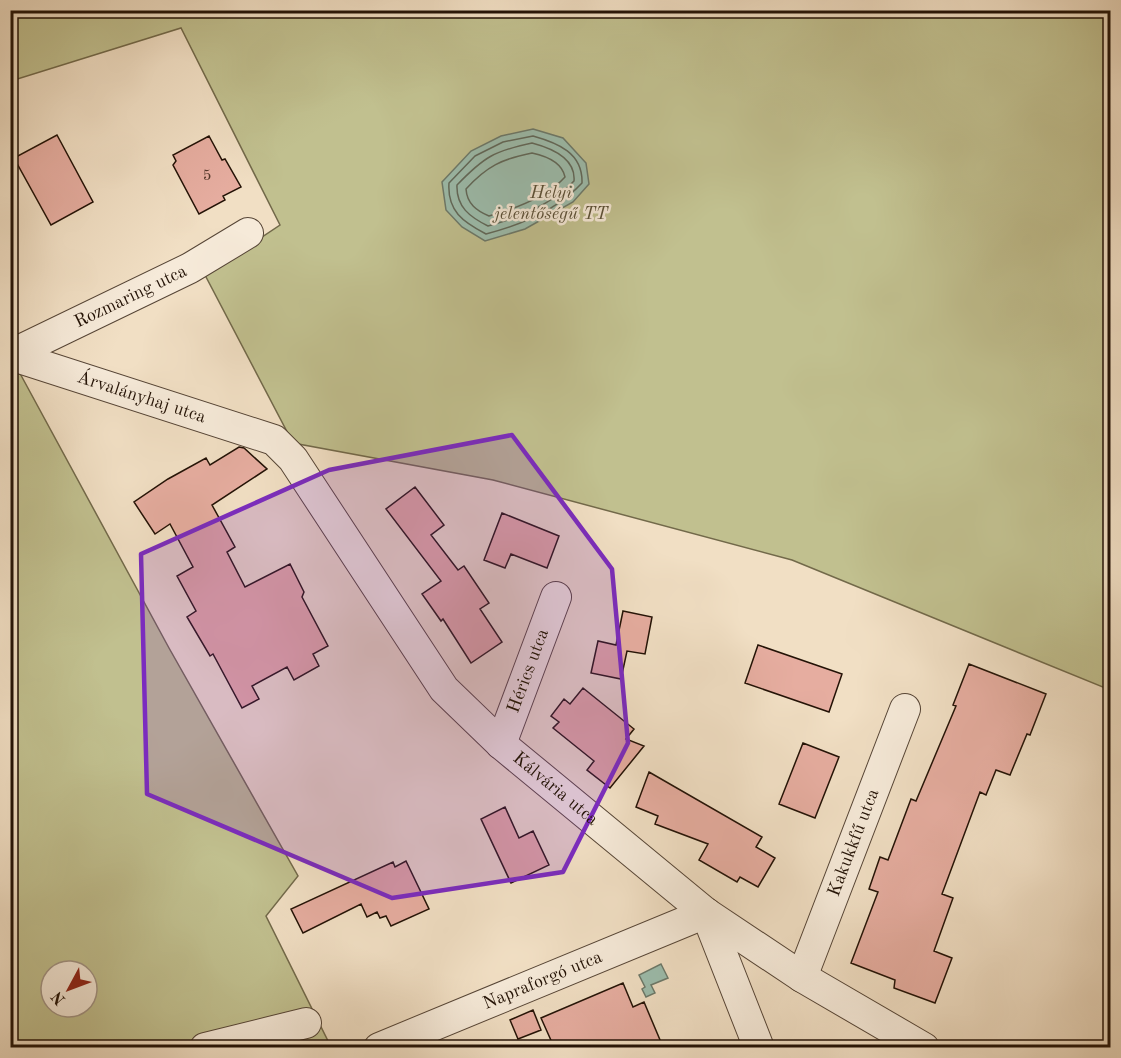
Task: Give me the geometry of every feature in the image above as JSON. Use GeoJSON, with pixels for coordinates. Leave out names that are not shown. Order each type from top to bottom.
{"type":"FeatureCollection","features":[{"type":"Feature","properties":{"kind":"street","name":"Rozmaring utca"},"geometry":{"type":"LineString","coordinates":[[10,355],[190,268],[248,233]]}},
{"type":"Feature","properties":{"kind":"street","name":"Árvalányhaj utca"},"geometry":{"type":"LineString","coordinates":[[10,355],[274,440]]}},
{"type":"Feature","properties":{"kind":"street","name":"Kálvária utca"},"geometry":{"type":"LineString","coordinates":[[274,440],[293,459],[444,689],[501,744],[706,913],[802,977],[924,1047]]}},
{"type":"Feature","properties":{"kind":"street","name":"Hérics utca"},"geometry":{"type":"LineString","coordinates":[[501,744],[556,597]]}},
{"type":"Feature","properties":{"kind":"street","name":"Kakukkfű utca"},"geometry":{"type":"LineString","coordinates":[[802,977],[905,709]]}},
{"type":"Feature","properties":{"kind":"street","name":"Napraforgó utca"},"geometry":{"type":"LineString","coordinates":[[379,1047],[706,913]]}},
{"type":"Feature","properties":{"kind":"street"},"geometry":{"type":"LineString","coordinates":[[706,913],[759,1047]]}},
{"type":"Feature","properties":{"kind":"street"},"geometry":{"type":"LineString","coordinates":[[205,1047],[306,1023]]}},
{"type":"Feature","properties":{"kind":"highlighted area"},"geometry":{"type":"Polygon","coordinates":[[[512,435],[612,569],[628,743],[563,872],[392,898],[147,794],[141,554],[329,470],[512,435]]]}},
{"type":"Feature","properties":{"kind":"green space","name":"Helyi jelentőségű TT"},"geometry":{"type":"Polygon","coordinates":[[[11,11],[1110,11],[1110,690],[792,560],[493,480],[293,443],[205,275],[280,225],[181,28],[11,81],[11,11]]]}},
{"type":"Feature","properties":{"kind":"green space"},"geometry":{"type":"Polygon","coordinates":[[[10,355],[169,648],[298,876],[266,916],[330,1045],[315,1048],[11,1047],[10,355]]]}},
{"type":"Feature","properties":{"kind":"water"},"geometry":{"type":"Polygon","coordinates":[[[533,129],[563,138],[586,163],[589,184],[573,202],[525,229],[485,241],[462,227],[446,210],[442,182],[471,151],[501,136],[533,129]]]}},
{"type":"Feature","properties":{"kind":"water"},"geometry":{"type":"Polygon","coordinates":[[[661,964],[668,978],[651,985],[655,993],[646,997],[642,989],[645,987],[639,975],[661,964]]]}},
{"type":"Feature","properties":{"kind":"building"},"geometry":{"type":"Polygon","coordinates":[[[57,135],[93,202],[51,225],[14,158],[57,135]]]}},
{"type":"Feature","properties":{"kind":"building"},"geometry":{"type":"Polygon","coordinates":[[[209,136],[241,187],[223,196],[225,200],[199,214],[173,165],[176,161],[173,155],[209,136]]]}},
{"type":"Feature","properties":{"kind":"building"},"geometry":{"type":"Polygon","coordinates":[[[239,447],[244,448],[267,469],[212,505],[235,547],[227,552],[245,587],[290,564],[304,592],[302,597],[328,646],[313,654],[319,666],[294,680],[287,667],[252,686],[259,699],[242,708],[213,654],[210,656],[187,617],[196,611],[177,576],[193,567],[170,524],[155,534],[134,502],[168,479],[206,458],[210,465],[239,447]]]}},
{"type":"Feature","properties":{"kind":"building"},"geometry":{"type":"Polygon","coordinates":[[[415,487],[444,525],[431,535],[458,570],[464,566],[489,603],[480,609],[502,642],[471,663],[443,619],[441,621],[422,594],[441,581],[386,509],[415,487]]]}},
{"type":"Feature","properties":{"kind":"building"},"geometry":{"type":"Polygon","coordinates":[[[502,513],[559,536],[547,568],[511,554],[505,568],[484,560],[502,513]]]}},
{"type":"Feature","properties":{"kind":"building"},"geometry":{"type":"Polygon","coordinates":[[[623,611],[652,617],[645,654],[627,651],[621,679],[591,673],[598,641],[616,645],[623,611]]]}},
{"type":"Feature","properties":{"kind":"building"},"geometry":{"type":"Polygon","coordinates":[[[758,645],[842,674],[829,712],[745,683],[758,645]]]}},
{"type":"Feature","properties":{"kind":"building"},"geometry":{"type":"Polygon","coordinates":[[[969,664],[1046,694],[1030,735],[1027,734],[1010,775],[996,770],[986,795],[980,792],[942,894],[953,898],[934,951],[952,958],[935,1003],[894,988],[895,980],[851,963],[878,892],[869,889],[880,857],[888,860],[911,799],[916,801],[956,706],[953,705],[969,664]]]}},
{"type":"Feature","properties":{"kind":"building"},"geometry":{"type":"Polygon","coordinates":[[[583,688],[634,729],[626,739],[644,746],[610,788],[587,770],[594,761],[553,728],[559,722],[551,716],[564,699],[570,704],[583,688]]]}},
{"type":"Feature","properties":{"kind":"building"},"geometry":{"type":"Polygon","coordinates":[[[803,743],[839,757],[815,818],[779,804],[803,743]]]}},
{"type":"Feature","properties":{"kind":"building"},"geometry":{"type":"Polygon","coordinates":[[[649,772],[762,837],[756,847],[775,858],[758,887],[740,877],[737,882],[699,860],[708,844],[655,824],[658,816],[636,807],[649,772]]]}},
{"type":"Feature","properties":{"kind":"building"},"geometry":{"type":"Polygon","coordinates":[[[505,807],[519,838],[533,831],[549,865],[511,883],[481,819],[505,807]]]}},
{"type":"Feature","properties":{"kind":"building"},"geometry":{"type":"Polygon","coordinates":[[[406,861],[429,909],[391,926],[386,916],[380,918],[377,912],[367,917],[361,904],[303,933],[291,909],[393,862],[395,867],[406,861]]]}},
{"type":"Feature","properties":{"kind":"building"},"geometry":{"type":"Polygon","coordinates":[[[623,983],[633,1007],[644,1002],[663,1047],[554,1047],[541,1018],[623,983]]]}},
{"type":"Feature","properties":{"kind":"building"},"geometry":{"type":"Polygon","coordinates":[[[533,1010],[541,1030],[518,1039],[510,1020],[533,1010]]]}}]}
